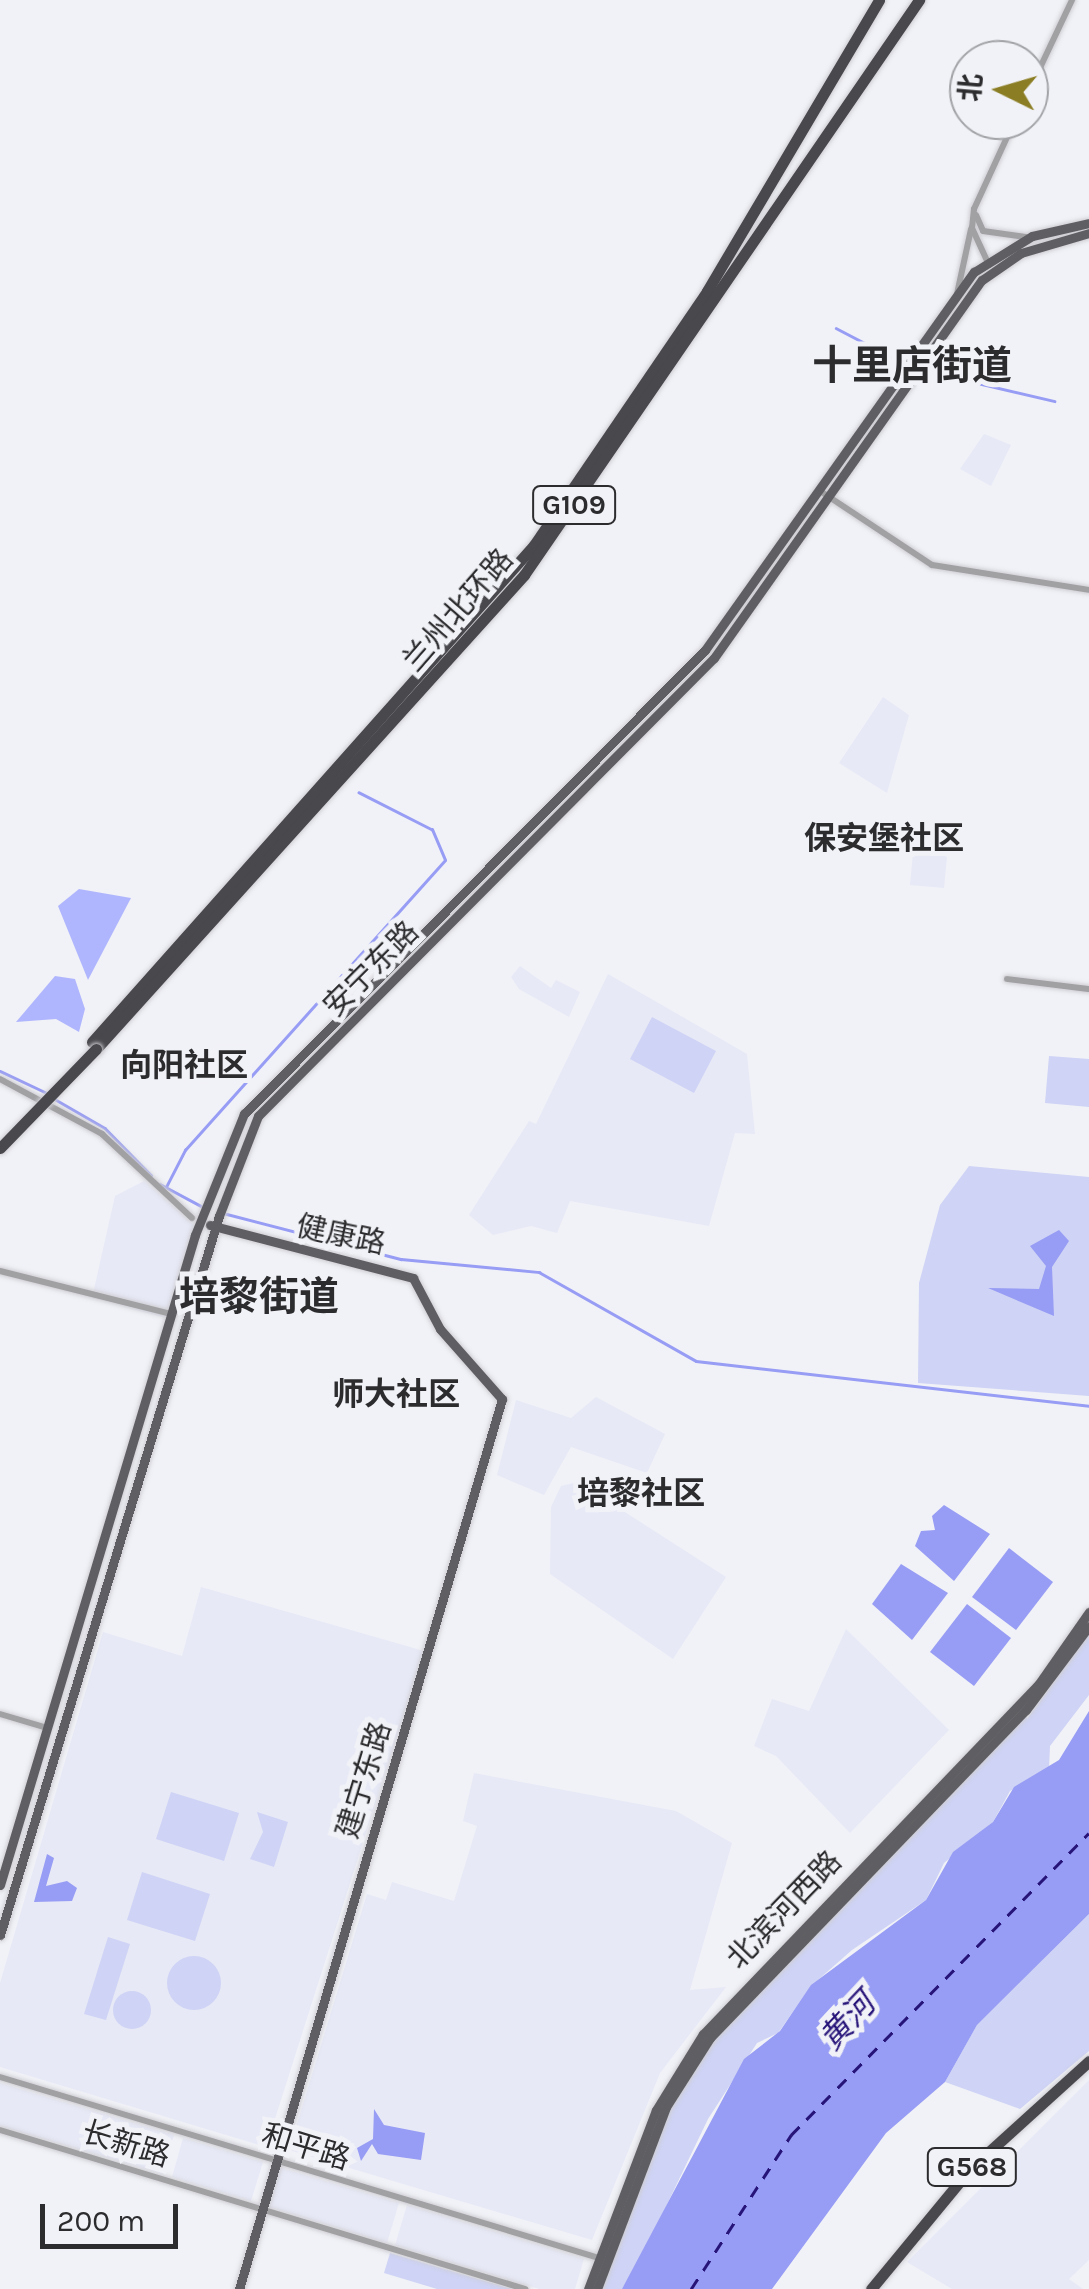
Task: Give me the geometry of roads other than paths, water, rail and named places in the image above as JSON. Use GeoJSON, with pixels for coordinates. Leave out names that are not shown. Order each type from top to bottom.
{"type":"FeatureCollection","features":[{"type":"Feature","properties":{"kind":"highway","name":"兰州北环路"},"geometry":{"type":"LineString","coordinates":[[410,694],[534,546],[757,211],[876,5]]}},
{"type":"Feature","properties":{"kind":"highway","name":"兰州北环路"},"geometry":{"type":"LineString","coordinates":[[0,1148],[359,745],[550,541],[776,208],[855,100],[916,5]]}},
{"type":"Feature","properties":{"kind":"highway","name":"兰州北环路"},"geometry":{"type":"LineString","coordinates":[[0,1138],[93,1047]]}},
{"type":"Feature","properties":{"kind":"highway","name":"G568"},"geometry":{"type":"LineString","coordinates":[[874,2289],[970,2169],[1089,2061]]}},
{"type":"Feature","properties":{"kind":"highway","name":"G568"},"geometry":{"type":"LineString","coordinates":[[874,2289],[972,2173],[1089,2069]]}},
{"type":"Feature","properties":{"kind":"main road"},"geometry":{"type":"LineString","coordinates":[[990,266],[1032,236],[1089,224]]}},
{"type":"Feature","properties":{"kind":"main road"},"geometry":{"type":"LineString","coordinates":[[990,266],[1089,232]]}},
{"type":"Feature","properties":{"kind":"main road","name":"安宁东路"},"geometry":{"type":"LineString","coordinates":[[913,367],[956,296],[990,266]]}},
{"type":"Feature","properties":{"kind":"main road","name":"安宁东路"},"geometry":{"type":"LineString","coordinates":[[0,1935],[221,1210],[258,1116],[714,658],[913,367],[990,266]]}},
{"type":"Feature","properties":{"kind":"main road","name":"安宁东路"},"geometry":{"type":"LineString","coordinates":[[0,1885],[172,1314],[244,1114],[705,650],[824,495]]}},
{"type":"Feature","properties":{"kind":"main road","name":"健康路"},"geometry":{"type":"LineString","coordinates":[[205,1217],[216,1227],[413,1278],[450,1342],[500,1391],[499,1424]]}},
{"type":"Feature","properties":{"kind":"main road","name":"建宁东路"},"geometry":{"type":"LineString","coordinates":[[236,2289],[499,1424]]}},
{"type":"Feature","properties":{"kind":"main road","name":"北滨河西路"},"geometry":{"type":"LineString","coordinates":[[588,2289],[656,2110],[702,2034],[1038,1686],[1089,1612]]}},
{"type":"Feature","properties":{"kind":"main road","name":"北滨河西路"},"geometry":{"type":"LineString","coordinates":[[598,2289],[666,2106],[710,2038],[1026,1710],[1089,1626]]}},
{"type":"Feature","properties":{"kind":"street"},"geometry":{"type":"LineString","coordinates":[[1049,49],[1072,0]]}},
{"type":"Feature","properties":{"kind":"street"},"geometry":{"type":"LineString","coordinates":[[956,296],[974,209],[1006,140]]}},
{"type":"Feature","properties":{"kind":"street"},"geometry":{"type":"LineString","coordinates":[[974,209],[984,231],[1032,236]]}},
{"type":"Feature","properties":{"kind":"street"},"geometry":{"type":"LineString","coordinates":[[972,228],[990,266]]}},
{"type":"Feature","properties":{"kind":"street"},"geometry":{"type":"LineString","coordinates":[[824,495],[948,571],[1089,590]]}},
{"type":"Feature","properties":{"kind":"street"},"geometry":{"type":"LineString","coordinates":[[1007,979],[1089,989]]}},
{"type":"Feature","properties":{"kind":"street"},"geometry":{"type":"LineString","coordinates":[[0,1079],[90,1126],[192,1218]]}},
{"type":"Feature","properties":{"kind":"street"},"geometry":{"type":"LineString","coordinates":[[0,1271],[172,1314]]}},
{"type":"Feature","properties":{"kind":"street"},"geometry":{"type":"LineString","coordinates":[[0,1714],[48,1728]]}},
{"type":"Feature","properties":{"kind":"street","name":"和平路"},"geometry":{"type":"LineString","coordinates":[[0,2078],[599,2258]]}},
{"type":"Feature","properties":{"kind":"street","name":"长新路"},"geometry":{"type":"LineString","coordinates":[[0,2130],[526,2289]]}},
{"type":"Feature","properties":{"kind":"water"},"geometry":{"type":"Polygon","coordinates":[[[1059,1230],[1069,1241],[1052,1267],[1054,1316],[988,1288],[1039,1289],[1046,1266],[1030,1246],[1059,1230]]]}},
{"type":"Feature","properties":{"kind":"water"},"geometry":{"type":"Polygon","coordinates":[[[944,1505],[990,1534],[954,1581],[915,1546],[921,1531],[935,1530],[932,1516],[944,1505]]]}},
{"type":"Feature","properties":{"kind":"water"},"geometry":{"type":"Polygon","coordinates":[[[1009,1548],[1053,1582],[1016,1630],[972,1597],[1009,1548]]]}},
{"type":"Feature","properties":{"kind":"water"},"geometry":{"type":"Polygon","coordinates":[[[901,1564],[948,1593],[912,1640],[872,1604],[901,1564]]]}},
{"type":"Feature","properties":{"kind":"water"},"geometry":{"type":"Polygon","coordinates":[[[967,1604],[1011,1638],[974,1686],[930,1652],[967,1604]]]}},
{"type":"Feature","properties":{"kind":"water","name":"黄河"},"geometry":{"type":"Polygon","coordinates":[[[1089,1711],[1089,1914],[977,2025],[945,2082],[886,2133],[772,2289],[622,2289],[744,2059],[780,2031],[811,1985],[926,1900],[953,1852],[993,1822],[1014,1787],[1059,1760],[1089,1711]]]}},
{"type":"Feature","properties":{"kind":"water"},"geometry":{"type":"Polygon","coordinates":[[[47,1854],[54,1858],[46,1886],[67,1881],[77,1888],[72,1901],[34,1902],[47,1854]]]}},
{"type":"Feature","properties":{"kind":"water"},"geometry":{"type":"Polygon","coordinates":[[[374,2109],[384,2125],[425,2133],[421,2160],[378,2154],[372,2144],[361,2161],[357,2148],[373,2139],[374,2109]]]}},
{"type":"Feature","properties":{"kind":"waterway"},"geometry":{"type":"LineString","coordinates":[[836,328],[905,364]]}},
{"type":"Feature","properties":{"kind":"waterway"},"geometry":{"type":"LineString","coordinates":[[922,370],[1054,401]]}},
{"type":"Feature","properties":{"kind":"waterway"},"geometry":{"type":"LineString","coordinates":[[166,1187],[185,1150],[445,860],[432,830],[359,793]]}},
{"type":"Feature","properties":{"kind":"waterway"},"geometry":{"type":"LineString","coordinates":[[0,1071],[47,1093]]}},
{"type":"Feature","properties":{"kind":"waterway"},"geometry":{"type":"LineString","coordinates":[[53,1098],[105,1128],[151,1175]]}},
{"type":"Feature","properties":{"kind":"waterway"},"geometry":{"type":"LineString","coordinates":[[160,1184],[201,1206]]}},
{"type":"Feature","properties":{"kind":"waterway"},"geometry":{"type":"LineString","coordinates":[[223,1213],[401,1259],[539,1272],[696,1361],[1089,1406]]}},
{"type":"Feature","properties":{"kind":"district","name":"十里店街道"},"geometry":{"type":"Point","coordinates":[912,366]}},
{"type":"Feature","properties":{"kind":"district","name":"保安堡社区"},"geometry":{"type":"Point","coordinates":[884,839]}},
{"type":"Feature","properties":{"kind":"district","name":"向阳社区"},"geometry":{"type":"Point","coordinates":[184,1066]}},
{"type":"Feature","properties":{"kind":"district","name":"培黎街道"},"geometry":{"type":"Point","coordinates":[259,1297]}},
{"type":"Feature","properties":{"kind":"district","name":"师大社区"},"geometry":{"type":"Point","coordinates":[396,1395]}},
{"type":"Feature","properties":{"kind":"district","name":"培黎社区"},"geometry":{"type":"Point","coordinates":[641,1494]}}]}
